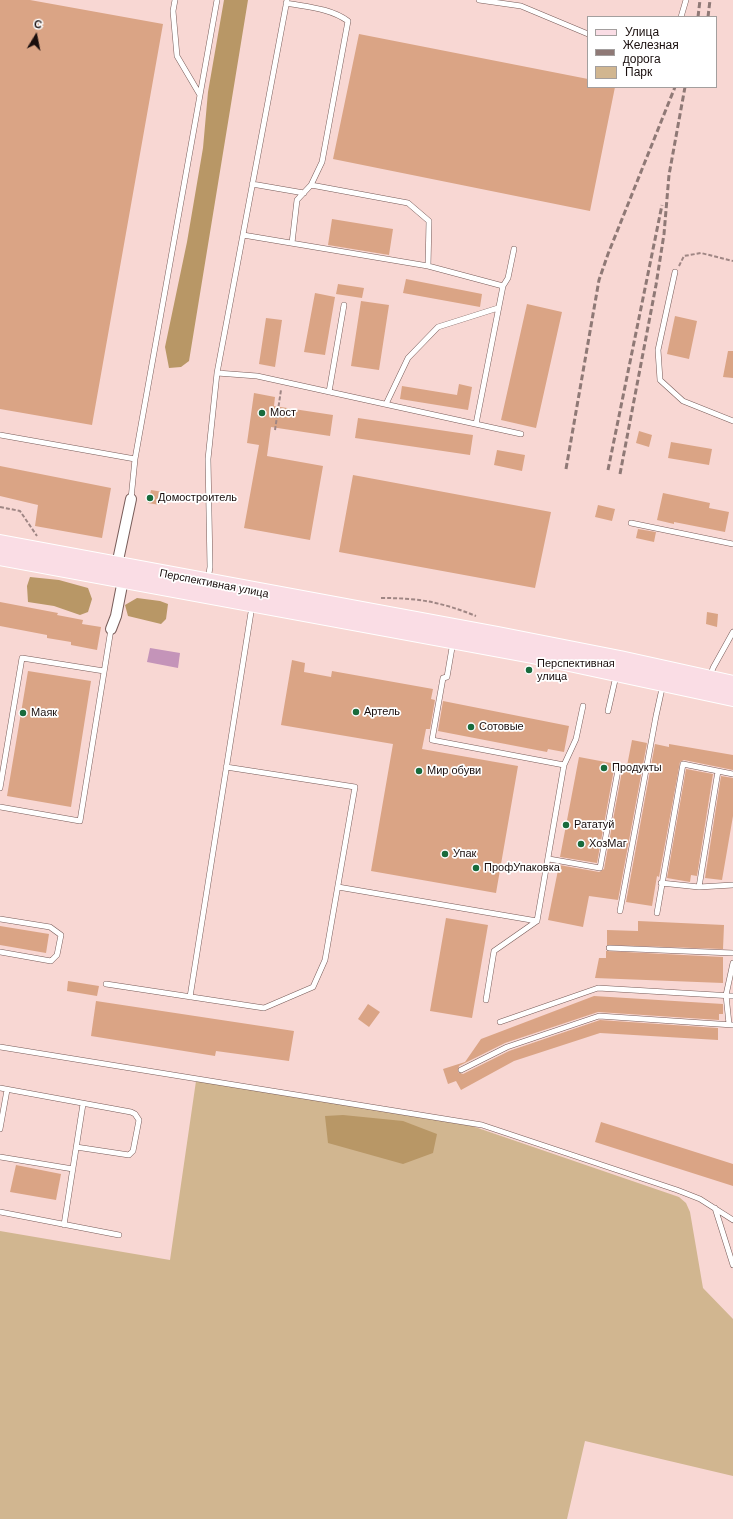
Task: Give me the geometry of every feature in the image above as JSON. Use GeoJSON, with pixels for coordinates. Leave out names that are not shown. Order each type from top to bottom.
{"type":"FeatureCollection","features":[{"type":"Feature","properties":{"kind":"main road","name":"Перспективная улица"},"geometry":{"type":"LineString","coordinates":[[0,544],[120,573]]}},
{"type":"Feature","properties":{"kind":"main road","name":"Перспективная улица"},"geometry":{"type":"LineString","coordinates":[[0,557],[120,573],[619,666],[709,686],[733,698]]}},
{"type":"Feature","properties":{"kind":"main road","name":"Перспективная улица"},"geometry":{"type":"LineString","coordinates":[[253,598],[453,641],[619,666]]}},
{"type":"Feature","properties":{"kind":"main road","name":"Перспективная улица"},"geometry":{"type":"LineString","coordinates":[[709,686],[733,684]]}},
{"type":"Feature","properties":{"kind":"street"},"geometry":{"type":"LineString","coordinates":[[111,629],[116,616],[120,573],[131,499]]}},
{"type":"Feature","properties":{"kind":"lane"},"geometry":{"type":"LineString","coordinates":[[175,0],[173,11],[177,56],[200,95]]}},
{"type":"Feature","properties":{"kind":"lane"},"geometry":{"type":"LineString","coordinates":[[131,499],[135,459],[217,0]]}},
{"type":"Feature","properties":{"kind":"lane"},"geometry":{"type":"LineString","coordinates":[[479,0],[521,6],[587,34]]}},
{"type":"Feature","properties":{"kind":"lane"},"geometry":{"type":"LineString","coordinates":[[681,16],[686,0]]}},
{"type":"Feature","properties":{"kind":"lane"},"geometry":{"type":"LineString","coordinates":[[206,589],[210,567],[208,540],[208,459],[217,372],[286,1],[328,10],[348,21],[322,162],[311,185],[297,200],[292,243]]}},
{"type":"Feature","properties":{"kind":"lane"},"geometry":{"type":"LineString","coordinates":[[252,184],[304,193]]}},
{"type":"Feature","properties":{"kind":"lane"},"geometry":{"type":"LineString","coordinates":[[311,185],[408,203],[429,221],[428,266]]}},
{"type":"Feature","properties":{"kind":"lane"},"geometry":{"type":"LineString","coordinates":[[243,235],[428,266],[503,286]]}},
{"type":"Feature","properties":{"kind":"lane"},"geometry":{"type":"LineString","coordinates":[[476,424],[498,308],[503,286],[508,278],[514,249]]}},
{"type":"Feature","properties":{"kind":"lane"},"geometry":{"type":"LineString","coordinates":[[675,272],[658,350],[660,380],[683,402],[733,421]]}},
{"type":"Feature","properties":{"kind":"lane"},"geometry":{"type":"LineString","coordinates":[[329,392],[344,305]]}},
{"type":"Feature","properties":{"kind":"lane"},"geometry":{"type":"LineString","coordinates":[[386,404],[408,358],[438,327],[498,308]]}},
{"type":"Feature","properties":{"kind":"lane"},"geometry":{"type":"LineString","coordinates":[[217,372],[257,376],[282,381],[522,434]]}},
{"type":"Feature","properties":{"kind":"lane"},"geometry":{"type":"LineString","coordinates":[[0,435],[135,459]]}},
{"type":"Feature","properties":{"kind":"lane"},"geometry":{"type":"LineString","coordinates":[[631,523],[733,544]]}},
{"type":"Feature","properties":{"kind":"lane"},"geometry":{"type":"LineString","coordinates":[[190,997],[253,598]]}},
{"type":"Feature","properties":{"kind":"lane"},"geometry":{"type":"LineString","coordinates":[[0,807],[80,820],[111,629]]}},
{"type":"Feature","properties":{"kind":"lane"},"geometry":{"type":"LineString","coordinates":[[709,686],[713,668],[733,632]]}},
{"type":"Feature","properties":{"kind":"lane"},"geometry":{"type":"LineString","coordinates":[[453,641],[447,676],[443,678],[432,740],[564,765]]}},
{"type":"Feature","properties":{"kind":"lane"},"geometry":{"type":"LineString","coordinates":[[0,788],[22,658],[104,671]]}},
{"type":"Feature","properties":{"kind":"lane"},"geometry":{"type":"LineString","coordinates":[[608,711],[619,666]]}},
{"type":"Feature","properties":{"kind":"lane"},"geometry":{"type":"LineString","coordinates":[[620,911],[656,716],[666,676]]}},
{"type":"Feature","properties":{"kind":"lane"},"geometry":{"type":"LineString","coordinates":[[486,1000],[494,951],[537,921],[564,765],[576,739],[583,706]]}},
{"type":"Feature","properties":{"kind":"lane"},"geometry":{"type":"LineString","coordinates":[[657,913],[661,883],[683,764],[733,774]]}},
{"type":"Feature","properties":{"kind":"lane"},"geometry":{"type":"LineString","coordinates":[[106,984],[264,1008],[313,987],[325,960],[355,788],[226,767]]}},
{"type":"Feature","properties":{"kind":"lane"},"geometry":{"type":"LineString","coordinates":[[548,859],[600,868],[618,770]]}},
{"type":"Feature","properties":{"kind":"lane"},"geometry":{"type":"LineString","coordinates":[[699,887],[718,771]]}},
{"type":"Feature","properties":{"kind":"lane"},"geometry":{"type":"LineString","coordinates":[[661,883],[699,887],[733,885]]}},
{"type":"Feature","properties":{"kind":"lane"},"geometry":{"type":"LineString","coordinates":[[338,887],[537,921]]}},
{"type":"Feature","properties":{"kind":"lane"},"geometry":{"type":"LineString","coordinates":[[0,919],[50,927],[60,935],[57,955],[51,961],[0,952]]}},
{"type":"Feature","properties":{"kind":"lane"},"geometry":{"type":"LineString","coordinates":[[609,948],[733,953]]}},
{"type":"Feature","properties":{"kind":"lane"},"geometry":{"type":"LineString","coordinates":[[461,1070],[507,1047],[600,1016],[731,1024],[726,995],[733,963]]}},
{"type":"Feature","properties":{"kind":"lane"},"geometry":{"type":"LineString","coordinates":[[500,1022],[598,988],[733,996]]}},
{"type":"Feature","properties":{"kind":"lane"},"geometry":{"type":"LineString","coordinates":[[0,1047],[482,1125],[678,1190],[700,1199],[733,1220]]}},
{"type":"Feature","properties":{"kind":"lane"},"geometry":{"type":"LineString","coordinates":[[0,1088],[132,1112],[139,1120],[133,1151],[129,1155],[76,1147]]}},
{"type":"Feature","properties":{"kind":"lane"},"geometry":{"type":"LineString","coordinates":[[0,1129],[7,1090]]}},
{"type":"Feature","properties":{"kind":"lane"},"geometry":{"type":"LineString","coordinates":[[64,1225],[83,1104]]}},
{"type":"Feature","properties":{"kind":"lane"},"geometry":{"type":"LineString","coordinates":[[0,1157],[73,1169]]}},
{"type":"Feature","properties":{"kind":"lane"},"geometry":{"type":"LineString","coordinates":[[715,1208],[733,1265]]}},
{"type":"Feature","properties":{"kind":"lane"},"geometry":{"type":"LineString","coordinates":[[0,1212],[119,1235]]}},
{"type":"Feature","properties":{"kind":"path"},"geometry":{"type":"LineString","coordinates":[[675,272],[684,256],[700,253],[733,261]]}},
{"type":"Feature","properties":{"kind":"path"},"geometry":{"type":"LineString","coordinates":[[275,430],[282,381]]}},
{"type":"Feature","properties":{"kind":"path"},"geometry":{"type":"LineString","coordinates":[[0,507],[20,511],[38,537]]}},
{"type":"Feature","properties":{"kind":"green space"},"geometry":{"type":"Polygon","coordinates":[[[196,1081],[472,1126],[679,1197],[686,1203],[690,1212],[703,1288],[733,1319],[733,1476],[585,1441],[567,1519],[0,1519],[0,1231],[170,1260],[196,1081]]]}},
{"type":"Feature","properties":{"kind":"shaded area"},"geometry":{"type":"Polygon","coordinates":[[[224,0],[248,0],[189,361],[181,367],[169,368],[165,347],[187,242],[203,148],[208,92],[224,0]]]}},
{"type":"Feature","properties":{"kind":"shaded area"},"geometry":{"type":"Polygon","coordinates":[[[30,577],[59,580],[88,588],[92,599],[88,612],[80,615],[54,606],[28,602],[27,586],[30,577]]]}},
{"type":"Feature","properties":{"kind":"shaded area"},"geometry":{"type":"Polygon","coordinates":[[[137,598],[160,601],[168,604],[166,619],[161,624],[128,616],[125,605],[137,598]]]}},
{"type":"Feature","properties":{"kind":"shaded area"},"geometry":{"type":"Polygon","coordinates":[[[150,648],[180,653],[178,668],[147,662],[150,648]]]}},
{"type":"Feature","properties":{"kind":"shaded area"},"geometry":{"type":"Polygon","coordinates":[[[343,1115],[403,1121],[437,1134],[433,1153],[403,1164],[328,1143],[325,1116],[343,1115]]]}},
{"type":"Feature","properties":{"kind":"building"},"geometry":{"type":"Polygon","coordinates":[[[0,0],[30,0],[163,24],[92,425],[0,409],[0,0]]]}},
{"type":"Feature","properties":{"kind":"building"},"geometry":{"type":"Polygon","coordinates":[[[359,34],[587,79],[587,88],[615,88],[590,211],[333,159],[359,34]]]}},
{"type":"Feature","properties":{"kind":"building"},"geometry":{"type":"Polygon","coordinates":[[[332,219],[393,229],[389,255],[328,245],[332,219]]]}},
{"type":"Feature","properties":{"kind":"building"},"geometry":{"type":"Polygon","coordinates":[[[406,279],[482,294],[480,307],[403,293],[406,279]]]}},
{"type":"Feature","properties":{"kind":"building"},"geometry":{"type":"Polygon","coordinates":[[[338,284],[364,288],[362,298],[336,294],[338,284]]]}},
{"type":"Feature","properties":{"kind":"building"},"geometry":{"type":"Polygon","coordinates":[[[315,293],[335,297],[325,355],[304,352],[315,293]]]}},
{"type":"Feature","properties":{"kind":"building"},"geometry":{"type":"Polygon","coordinates":[[[361,301],[389,305],[379,370],[351,366],[361,301]]]}},
{"type":"Feature","properties":{"kind":"building"},"geometry":{"type":"Polygon","coordinates":[[[527,304],[562,312],[536,428],[501,420],[527,304]]]}},
{"type":"Feature","properties":{"kind":"building"},"geometry":{"type":"Polygon","coordinates":[[[675,316],[697,321],[689,359],[667,354],[675,316]]]}},
{"type":"Feature","properties":{"kind":"building"},"geometry":{"type":"Polygon","coordinates":[[[266,318],[282,320],[275,367],[259,364],[266,318]]]}},
{"type":"Feature","properties":{"kind":"building"},"geometry":{"type":"Polygon","coordinates":[[[728,351],[733,351],[733,378],[723,377],[728,351]]]}},
{"type":"Feature","properties":{"kind":"building"},"geometry":{"type":"Polygon","coordinates":[[[459,384],[472,387],[468,410],[400,399],[402,386],[457,395],[459,384]]]}},
{"type":"Feature","properties":{"kind":"building"},"geometry":{"type":"Polygon","coordinates":[[[254,393],[275,397],[274,406],[333,415],[330,436],[271,427],[267,456],[323,466],[310,540],[244,528],[259,445],[247,443],[254,393]]]}},
{"type":"Feature","properties":{"kind":"building"},"geometry":{"type":"Polygon","coordinates":[[[358,418],[473,435],[470,455],[355,438],[358,418]]]}},
{"type":"Feature","properties":{"kind":"building"},"geometry":{"type":"Polygon","coordinates":[[[639,431],[652,435],[649,447],[636,443],[639,431]]]}},
{"type":"Feature","properties":{"kind":"building"},"geometry":{"type":"Polygon","coordinates":[[[671,442],[712,449],[709,465],[668,458],[671,442]]]}},
{"type":"Feature","properties":{"kind":"building"},"geometry":{"type":"Polygon","coordinates":[[[497,450],[525,455],[522,471],[494,465],[497,450]]]}},
{"type":"Feature","properties":{"kind":"building"},"geometry":{"type":"Polygon","coordinates":[[[0,466],[111,488],[102,538],[35,526],[38,505],[0,496],[0,466]]]}},
{"type":"Feature","properties":{"kind":"building"},"geometry":{"type":"Polygon","coordinates":[[[353,475],[551,512],[535,588],[339,552],[353,475]]]}},
{"type":"Feature","properties":{"kind":"building","name":"Домостроитель"},"geometry":{"type":"Polygon","coordinates":[[[151,490],[163,492],[160,505],[148,503],[151,490]]]}},
{"type":"Feature","properties":{"kind":"building"},"geometry":{"type":"Polygon","coordinates":[[[663,493],[710,503],[709,508],[729,512],[725,532],[657,520],[663,493]]]}},
{"type":"Feature","properties":{"kind":"building"},"geometry":{"type":"Polygon","coordinates":[[[598,505],[615,509],[612,521],[595,517],[598,505]]]}},
{"type":"Feature","properties":{"kind":"building"},"geometry":{"type":"Polygon","coordinates":[[[638,529],[656,532],[654,542],[636,538],[638,529]]]}},
{"type":"Feature","properties":{"kind":"building"},"geometry":{"type":"Polygon","coordinates":[[[0,602],[58,613],[57,615],[83,620],[82,624],[101,627],[97,650],[71,645],[71,642],[47,638],[47,635],[0,626],[0,602]]]}},
{"type":"Feature","properties":{"kind":"building"},"geometry":{"type":"Polygon","coordinates":[[[707,612],[718,614],[717,627],[706,624],[707,612]]]}},
{"type":"Feature","properties":{"kind":"building"},"geometry":{"type":"Polygon","coordinates":[[[292,660],[305,663],[304,672],[331,677],[332,671],[433,689],[431,699],[435,700],[430,729],[426,729],[422,749],[518,766],[496,893],[371,871],[393,744],[281,725],[292,660]]]}},
{"type":"Feature","properties":{"kind":"building"},"geometry":{"type":"Polygon","coordinates":[[[28,671],[91,681],[71,807],[7,796],[28,671]]]}},
{"type":"Feature","properties":{"kind":"building"},"geometry":{"type":"Polygon","coordinates":[[[443,701],[569,726],[564,752],[548,749],[547,752],[438,731],[443,701]]]}},
{"type":"Feature","properties":{"kind":"building","name":"ХозМаг"},"geometry":{"type":"Polygon","coordinates":[[[632,740],[647,743],[618,900],[589,896],[583,927],[548,920],[559,865],[599,872],[604,869],[622,771],[619,766],[614,769],[597,863],[560,857],[579,757],[627,766],[632,740]]]}},
{"type":"Feature","properties":{"kind":"building"},"geometry":{"type":"Polygon","coordinates":[[[655,744],[669,747],[669,744],[733,755],[733,770],[684,760],[680,762],[659,877],[657,876],[652,906],[626,902],[655,744]]]}},
{"type":"Feature","properties":{"kind":"building"},"geometry":{"type":"Polygon","coordinates":[[[686,769],[713,774],[697,876],[691,875],[690,882],[667,878],[686,769]]]}},
{"type":"Feature","properties":{"kind":"building"},"geometry":{"type":"Polygon","coordinates":[[[721,776],[733,778],[733,816],[722,880],[705,878],[721,776]]]}},
{"type":"Feature","properties":{"kind":"building"},"geometry":{"type":"Polygon","coordinates":[[[446,918],[488,925],[472,1018],[430,1011],[446,918]]]}},
{"type":"Feature","properties":{"kind":"building"},"geometry":{"type":"Polygon","coordinates":[[[638,921],[724,925],[723,949],[607,945],[607,930],[638,931],[638,921]]]}},
{"type":"Feature","properties":{"kind":"building"},"geometry":{"type":"Polygon","coordinates":[[[0,926],[49,934],[46,953],[0,945],[0,926]]]}},
{"type":"Feature","properties":{"kind":"building"},"geometry":{"type":"Polygon","coordinates":[[[606,951],[723,957],[723,983],[595,978],[599,958],[606,958],[606,951]]]}},
{"type":"Feature","properties":{"kind":"building"},"geometry":{"type":"Polygon","coordinates":[[[68,981],[99,986],[97,996],[67,991],[68,981]]]}},
{"type":"Feature","properties":{"kind":"building"},"geometry":{"type":"Polygon","coordinates":[[[594,996],[723,1004],[723,1014],[719,1014],[719,1020],[598,1012],[505,1043],[459,1066],[458,1072],[463,1074],[509,1051],[600,1020],[718,1028],[718,1040],[600,1033],[514,1061],[461,1090],[456,1081],[448,1084],[443,1069],[465,1062],[481,1039],[594,996]]]}},
{"type":"Feature","properties":{"kind":"building"},"geometry":{"type":"Polygon","coordinates":[[[96,1001],[294,1031],[289,1061],[216,1051],[215,1056],[91,1036],[96,1001]]]}},
{"type":"Feature","properties":{"kind":"building"},"geometry":{"type":"Polygon","coordinates":[[[368,1004],[380,1012],[369,1027],[358,1019],[368,1004]]]}},
{"type":"Feature","properties":{"kind":"building"},"geometry":{"type":"Polygon","coordinates":[[[601,1122],[733,1164],[733,1186],[595,1142],[601,1122]]]}},
{"type":"Feature","properties":{"kind":"building"},"geometry":{"type":"Polygon","coordinates":[[[16,1165],[61,1174],[56,1200],[10,1192],[16,1165]]]}},
{"type":"Feature","properties":{"kind":"railway"},"geometry":{"type":"LineString","coordinates":[[698,16],[700,0]]}},
{"type":"Feature","properties":{"kind":"railway"},"geometry":{"type":"LineString","coordinates":[[708,16],[710,0]]}},
{"type":"Feature","properties":{"kind":"railway"},"geometry":{"type":"LineString","coordinates":[[566,469],[599,280],[675,88]]}},
{"type":"Feature","properties":{"kind":"railway"},"geometry":{"type":"LineString","coordinates":[[620,474],[656,285],[664,234],[669,175],[685,88]]}},
{"type":"Feature","properties":{"kind":"railway"},"geometry":{"type":"LineString","coordinates":[[608,470],[662,205]]}},
{"type":"Feature","properties":{"kind":"place","name":"Мост"},"geometry":{"type":"Point","coordinates":[262,413]}},
{"type":"Feature","properties":{"kind":"place","name":"Домостроитель"},"geometry":{"type":"Point","coordinates":[150,498]}},
{"type":"Feature","properties":{"kind":"place","name":"Перспективная улица"},"geometry":{"type":"Point","coordinates":[529,670]}},
{"type":"Feature","properties":{"kind":"place","name":"Артель"},"geometry":{"type":"Point","coordinates":[356,712]}},
{"type":"Feature","properties":{"kind":"place","name":"Маяк"},"geometry":{"type":"Point","coordinates":[23,713]}},
{"type":"Feature","properties":{"kind":"place","name":"Сотовые"},"geometry":{"type":"Point","coordinates":[471,727]}},
{"type":"Feature","properties":{"kind":"place","name":"Продукты"},"geometry":{"type":"Point","coordinates":[604,768]}},
{"type":"Feature","properties":{"kind":"place","name":"Мир обуви"},"geometry":{"type":"Point","coordinates":[419,771]}},
{"type":"Feature","properties":{"kind":"place","name":"Рататуй"},"geometry":{"type":"Point","coordinates":[566,825]}},
{"type":"Feature","properties":{"kind":"place","name":"ХозМаг"},"geometry":{"type":"Point","coordinates":[581,844]}},
{"type":"Feature","properties":{"kind":"place","name":"Упак"},"geometry":{"type":"Point","coordinates":[445,854]}},
{"type":"Feature","properties":{"kind":"place","name":"ПрофУпаковка"},"geometry":{"type":"Point","coordinates":[476,868]}}]}
